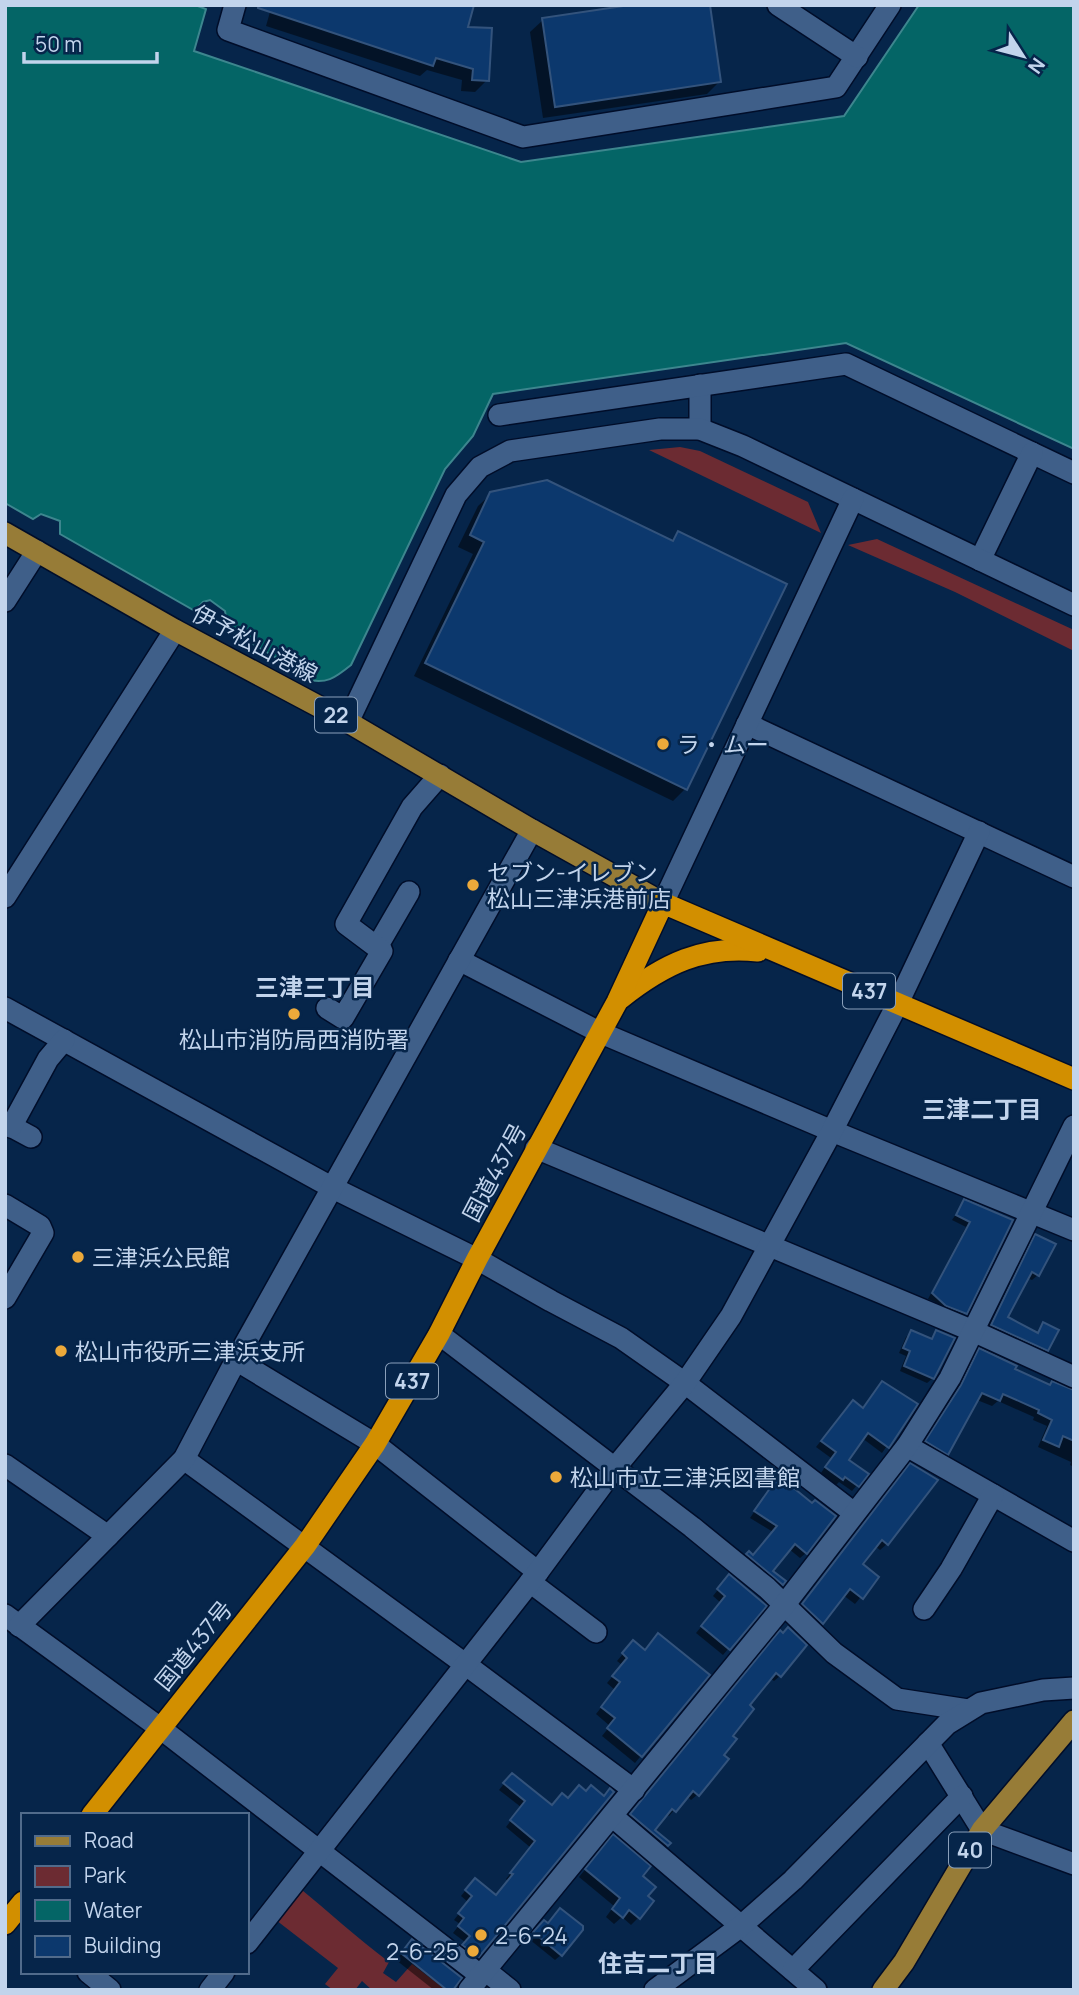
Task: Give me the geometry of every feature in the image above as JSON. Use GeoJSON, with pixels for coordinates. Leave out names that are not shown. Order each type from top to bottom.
{"type":"FeatureCollection","features":[{"type":"Feature","properties":{"kind":"highway","name":"437"},"geometry":{"type":"LineString","coordinates":[[663,903],[1074,1079]]}},
{"type":"Feature","properties":{"kind":"highway","name":"国道437号"},"geometry":{"type":"LineString","coordinates":[[94,1813],[305,1546],[374,1444],[439,1334],[536,1148],[617,1002],[663,903]]}},
{"type":"Feature","properties":{"kind":"highway"},"geometry":{"type":"LineString","coordinates":[[617,1002],[650,975],[688,957],[734,948],[778,953]]}},
{"type":"Feature","properties":{"kind":"main road","name":"伊予松山港線"},"geometry":{"type":"LineString","coordinates":[[5,533],[175,630],[348,722],[663,903]]}},
{"type":"Feature","properties":{"kind":"main road","name":"40"},"geometry":{"type":"LineString","coordinates":[[883,1990],[904,1962],[982,1830],[1074,1721]]}},
{"type":"Feature","properties":{"kind":"street"},"geometry":{"type":"LineString","coordinates":[[235,5],[228,30],[523,137],[836,87],[890,5]]}},
{"type":"Feature","properties":{"kind":"street"},"geometry":{"type":"LineString","coordinates":[[778,5],[857,57]]}},
{"type":"Feature","properties":{"kind":"street"},"geometry":{"type":"LineString","coordinates":[[499,415],[846,364],[1074,473]]}},
{"type":"Feature","properties":{"kind":"street"},"geometry":{"type":"LineString","coordinates":[[700,385],[701,429]]}},
{"type":"Feature","properties":{"kind":"street"},"geometry":{"type":"LineString","coordinates":[[348,722],[456,495],[480,467],[510,451],[660,429],[701,429],[743,446],[1074,605]]}},
{"type":"Feature","properties":{"kind":"street"},"geometry":{"type":"LineString","coordinates":[[980,560],[1032,453]]}},
{"type":"Feature","properties":{"kind":"street"},"geometry":{"type":"LineString","coordinates":[[663,903],[853,499]]}},
{"type":"Feature","properties":{"kind":"street"},"geometry":{"type":"LineString","coordinates":[[5,601],[37,551]]}},
{"type":"Feature","properties":{"kind":"street"},"geometry":{"type":"LineString","coordinates":[[5,897],[175,630]]}},
{"type":"Feature","properties":{"kind":"street"},"geometry":{"type":"LineString","coordinates":[[747,724],[1074,877]]}},
{"type":"Feature","properties":{"kind":"street"},"geometry":{"type":"LineString","coordinates":[[327,1008],[343,1018],[382,951],[346,925],[412,807],[440,775]]}},
{"type":"Feature","properties":{"kind":"street"},"geometry":{"type":"LineString","coordinates":[[510,1990],[478,1978],[320,1851],[160,1728],[12,1620],[108,1536],[184,1459],[236,1360],[532,830]]}},
{"type":"Feature","properties":{"kind":"street"},"geometry":{"type":"LineString","coordinates":[[248,1942],[534,1577],[614,1469],[685,1383],[731,1316],[771,1247],[898,1003],[979,832]]}},
{"type":"Feature","properties":{"kind":"street"},"geometry":{"type":"LineString","coordinates":[[377,947],[409,892]]}},
{"type":"Feature","properties":{"kind":"street"},"geometry":{"type":"LineString","coordinates":[[459,960],[599,1032],[1074,1230]]}},
{"type":"Feature","properties":{"kind":"street"},"geometry":{"type":"LineString","coordinates":[[5,1008],[333,1188],[477,1259],[621,1338],[685,1383],[854,1513]]}},
{"type":"Feature","properties":{"kind":"street"},"geometry":{"type":"LineString","coordinates":[[32,1137],[8,1125],[48,1059],[64,1040]]}},
{"type":"Feature","properties":{"kind":"street"},"geometry":{"type":"LineString","coordinates":[[478,1978],[785,1604],[907,1446],[950,1378],[1074,1126]]}},
{"type":"Feature","properties":{"kind":"street"},"geometry":{"type":"LineString","coordinates":[[536,1148],[973,1331],[1074,1377]]}},
{"type":"Feature","properties":{"kind":"street"},"geometry":{"type":"LineString","coordinates":[[5,1205],[40,1226],[43,1233],[5,1298]]}},
{"type":"Feature","properties":{"kind":"street"},"geometry":{"type":"LineString","coordinates":[[439,1334],[692,1527],[785,1604],[834,1653],[897,1699],[968,1710]]}},
{"type":"Feature","properties":{"kind":"street"},"geometry":{"type":"LineString","coordinates":[[236,1360],[374,1444],[596,1632]]}},
{"type":"Feature","properties":{"kind":"street"},"geometry":{"type":"LineString","coordinates":[[907,1446],[1074,1541]]}},
{"type":"Feature","properties":{"kind":"street"},"geometry":{"type":"LineString","coordinates":[[184,1459],[634,1790]]}},
{"type":"Feature","properties":{"kind":"street"},"geometry":{"type":"LineString","coordinates":[[5,1465],[108,1536]]}},
{"type":"Feature","properties":{"kind":"street"},"geometry":{"type":"LineString","coordinates":[[925,1609],[993,1495]]}},
{"type":"Feature","properties":{"kind":"street"},"geometry":{"type":"LineString","coordinates":[[663,1987],[741,1926],[832,1842],[947,1724],[981,1703],[1043,1690],[1074,1688]]}},
{"type":"Feature","properties":{"kind":"street"},"geometry":{"type":"LineString","coordinates":[[928,1743],[982,1830],[1074,1864]]}},
{"type":"Feature","properties":{"kind":"street"},"geometry":{"type":"LineString","coordinates":[[793,1970],[962,1796]]}},
{"type":"Feature","properties":{"kind":"street"},"geometry":{"type":"LineString","coordinates":[[612,1816],[816,1990]]}},
{"type":"Feature","properties":{"kind":"street"},"geometry":{"type":"LineString","coordinates":[[90,1974],[110,1990]]}},
{"type":"Feature","properties":{"kind":"street"},"geometry":{"type":"LineString","coordinates":[[210,1990],[222,1974]]}},
{"type":"Feature","properties":{"kind":"green space"},"geometry":{"type":"Polygon","coordinates":[[[680,447],[700,451],[808,502],[821,533],[649,450],[680,447]]]}},
{"type":"Feature","properties":{"kind":"green space"},"geometry":{"type":"Polygon","coordinates":[[[877,539],[1074,630],[1074,651],[955,592],[848,545],[877,539]]]}},
{"type":"Feature","properties":{"kind":"green space"},"geometry":{"type":"Polygon","coordinates":[[[297,1886],[389,1962],[383,1973],[396,1982],[412,1964],[446,1990],[372,1990],[362,1981],[355,1990],[333,1990],[325,1984],[338,1968],[272,1917],[297,1886]]]}},
{"type":"Feature","properties":{"kind":"water"},"geometry":{"type":"Polygon","coordinates":[[[5,5],[195,5],[206,9],[194,51],[521,162],[844,116],[919,5],[1074,5],[1074,449],[846,343],[493,394],[473,436],[445,469],[351,665],[330,679],[305,679],[307,676],[221,625],[226,617],[225,611],[210,600],[203,602],[195,611],[60,534],[60,521],[41,514],[33,519],[5,503],[5,5]]]}},
{"type":"Feature","properties":{"kind":"building"},"geometry":{"type":"Polygon","coordinates":[[[258,5],[474,5],[468,27],[492,28],[489,81],[472,80],[473,69],[436,58],[433,66],[258,8],[258,5]]]}},
{"type":"Feature","properties":{"kind":"building"},"geometry":{"type":"Polygon","coordinates":[[[630,5],[710,5],[721,82],[555,107],[542,18],[630,5]]]}},
{"type":"Feature","properties":{"kind":"building"},"geometry":{"type":"Polygon","coordinates":[[[547,480],[673,541],[678,531],[787,584],[687,790],[425,663],[484,542],[470,535],[490,492],[547,480]]]}},
{"type":"Feature","properties":{"kind":"building"},"geometry":{"type":"Polygon","coordinates":[[[964,1199],[1013,1220],[967,1314],[946,1306],[932,1293],[970,1222],[956,1215],[964,1199]]]}},
{"type":"Feature","properties":{"kind":"building"},"geometry":{"type":"Polygon","coordinates":[[[1035,1234],[1056,1244],[1039,1276],[1032,1272],[1008,1317],[1038,1333],[1043,1322],[1059,1330],[1048,1351],[991,1325],[1035,1234]]]}},
{"type":"Feature","properties":{"kind":"building"},"geometry":{"type":"Polygon","coordinates":[[[911,1330],[932,1339],[936,1330],[955,1338],[934,1379],[904,1366],[910,1351],[903,1348],[911,1330]]]}},
{"type":"Feature","properties":{"kind":"building"},"geometry":{"type":"Polygon","coordinates":[[[979,1348],[1050,1385],[1052,1381],[1074,1390],[1074,1441],[1063,1436],[1059,1447],[1043,1440],[1052,1420],[1038,1413],[1039,1410],[1003,1394],[1000,1401],[982,1393],[948,1455],[925,1441],[961,1385],[979,1348]]]}},
{"type":"Feature","properties":{"kind":"building"},"geometry":{"type":"Polygon","coordinates":[[[882,1381],[918,1404],[889,1448],[868,1433],[849,1460],[869,1474],[859,1487],[825,1467],[836,1452],[821,1441],[853,1400],[863,1408],[882,1381]]]}},
{"type":"Feature","properties":{"kind":"building"},"geometry":{"type":"Polygon","coordinates":[[[910,1463],[938,1480],[888,1545],[882,1540],[863,1564],[879,1577],[863,1599],[850,1589],[823,1624],[802,1604],[910,1463]]]}},
{"type":"Feature","properties":{"kind":"building"},"geometry":{"type":"Polygon","coordinates":[[[780,1474],[792,1482],[790,1485],[812,1503],[815,1500],[836,1516],[807,1554],[795,1544],[773,1571],[786,1581],[783,1585],[746,1554],[749,1551],[753,1555],[777,1526],[754,1511],[780,1474]]]}},
{"type":"Feature","properties":{"kind":"building"},"geometry":{"type":"Polygon","coordinates":[[[729,1574],[767,1606],[730,1650],[701,1626],[725,1596],[717,1589],[729,1574]]]}},
{"type":"Feature","properties":{"kind":"building"},"geometry":{"type":"Polygon","coordinates":[[[788,1627],[807,1645],[781,1677],[776,1673],[750,1705],[754,1709],[733,1736],[737,1739],[724,1755],[729,1759],[699,1796],[693,1791],[676,1812],[672,1809],[655,1830],[671,1843],[668,1846],[630,1814],[780,1630],[783,1633],[788,1627]]]}},
{"type":"Feature","properties":{"kind":"building"},"geometry":{"type":"Polygon","coordinates":[[[658,1633],[710,1675],[642,1757],[607,1728],[615,1718],[601,1707],[620,1682],[612,1676],[627,1658],[622,1653],[633,1640],[645,1650],[658,1633]]]}},
{"type":"Feature","properties":{"kind":"building"},"geometry":{"type":"Polygon","coordinates":[[[512,1773],[552,1805],[562,1793],[568,1798],[579,1785],[586,1791],[591,1785],[604,1796],[610,1788],[614,1792],[479,1957],[462,1945],[470,1936],[458,1926],[464,1918],[458,1913],[472,1896],[465,1890],[475,1878],[496,1895],[535,1841],[510,1820],[525,1801],[503,1783],[512,1773]]]}},
{"type":"Feature","properties":{"kind":"building"},"geometry":{"type":"Polygon","coordinates":[[[613,1834],[651,1866],[643,1876],[656,1887],[648,1896],[654,1901],[640,1919],[629,1910],[623,1918],[612,1909],[620,1898],[585,1869],[613,1834]]]}},
{"type":"Feature","properties":{"kind":"building"},"geometry":{"type":"Polygon","coordinates":[[[560,1908],[583,1926],[583,1930],[562,1956],[533,1932],[544,1920],[548,1923],[560,1908]]]}},
{"type":"Feature","properties":{"kind":"building"},"geometry":{"type":"Polygon","coordinates":[[[412,1939],[462,1978],[453,1990],[447,1990],[401,1953],[412,1939]]]}},
{"type":"Feature","properties":{"kind":"place","name":"ラ・ムー"},"geometry":{"type":"Point","coordinates":[663,744]}},
{"type":"Feature","properties":{"kind":"place","name":"セブン-イレブン 松山三津浜港前店"},"geometry":{"type":"Point","coordinates":[473,885]}},
{"type":"Feature","properties":{"kind":"place","name":"松山市消防局西消防署"},"geometry":{"type":"Point","coordinates":[294,1014]}},
{"type":"Feature","properties":{"kind":"place","name":"三津浜公民館"},"geometry":{"type":"Point","coordinates":[78,1257]}},
{"type":"Feature","properties":{"kind":"place","name":"松山市役所三津浜支所"},"geometry":{"type":"Point","coordinates":[61,1351]}},
{"type":"Feature","properties":{"kind":"place","name":"松山市立三津浜図書館"},"geometry":{"type":"Point","coordinates":[556,1477]}},
{"type":"Feature","properties":{"kind":"place","name":"2-6-24"},"geometry":{"type":"Point","coordinates":[481,1935]}},
{"type":"Feature","properties":{"kind":"place","name":"2-6-25"},"geometry":{"type":"Point","coordinates":[473,1951]}},
{"type":"Feature","properties":{"kind":"district","name":"三津三丁目"},"geometry":{"type":"Point","coordinates":[315,986]}},
{"type":"Feature","properties":{"kind":"district","name":"三津二丁目"},"geometry":{"type":"Point","coordinates":[982,1108]}},
{"type":"Feature","properties":{"kind":"district","name":"住吉二丁目"},"geometry":{"type":"Point","coordinates":[658,1962]}}]}
